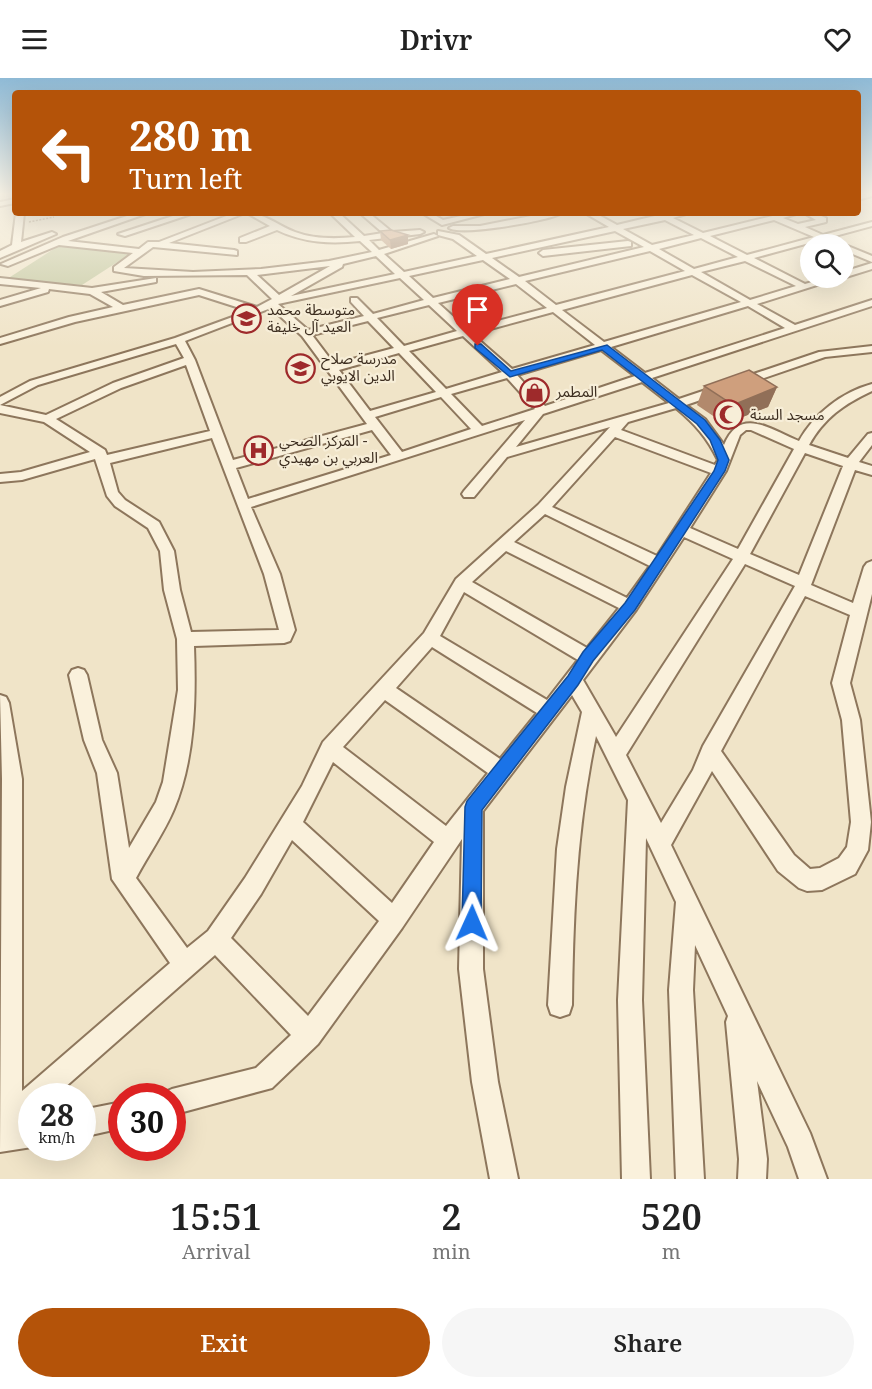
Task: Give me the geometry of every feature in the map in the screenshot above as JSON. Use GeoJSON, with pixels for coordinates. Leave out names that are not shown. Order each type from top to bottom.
{"type":"FeatureCollection","features":[{"type":"Feature","properties":{"kind":"street"},"geometry":{"type":"LineString","coordinates":[[2,257],[21,244]]}},
{"type":"Feature","properties":{"kind":"street"},"geometry":{"type":"LineString","coordinates":[[2,257],[52,244]]}},
{"type":"Feature","properties":{"kind":"street"},"geometry":{"type":"LineString","coordinates":[[71,244],[139,251]]}},
{"type":"Feature","properties":{"kind":"street"},"geometry":{"type":"LineString","coordinates":[[150,244],[117,269],[136,273],[249,272],[347,260],[406,244]]}},
{"type":"Feature","properties":{"kind":"street"},"geometry":{"type":"LineString","coordinates":[[162,244],[234,253]]}},
{"type":"Feature","properties":{"kind":"street"},"geometry":{"type":"LineString","coordinates":[[370,244],[401,277],[510,374],[541,409]]}},
{"type":"Feature","properties":{"kind":"street"},"geometry":{"type":"LineString","coordinates":[[466,244],[517,280],[701,422],[715,440],[721,466]]}},
{"type":"Feature","properties":{"kind":"street"},"geometry":{"type":"LineString","coordinates":[[275,302],[401,277],[545,244]]}},
{"type":"Feature","properties":{"kind":"street"},"geometry":{"type":"LineString","coordinates":[[504,254],[573,251],[623,244]]}},
{"type":"Feature","properties":{"kind":"street"},"geometry":{"type":"LineString","coordinates":[[645,244],[795,328]]}},
{"type":"Feature","properties":{"kind":"street"},"geometry":{"type":"LineString","coordinates":[[306,334],[370,316],[664,244]]}},
{"type":"Feature","properties":{"kind":"street"},"geometry":{"type":"LineString","coordinates":[[721,244],[800,285]]}},
{"type":"Feature","properties":{"kind":"street"},"geometry":{"type":"LineString","coordinates":[[332,368],[796,244]]}},
{"type":"Feature","properties":{"kind":"street"},"geometry":{"type":"LineString","coordinates":[[726,247],[800,252]]}},
{"type":"Feature","properties":{"kind":"street"},"geometry":{"type":"LineString","coordinates":[[854,252],[872,260]]}},
{"type":"Feature","properties":{"kind":"street"},"geometry":{"type":"LineString","coordinates":[[854,258],[872,260]]}},
{"type":"Feature","properties":{"kind":"street"},"geometry":{"type":"LineString","coordinates":[[0,402],[34,383],[179,340],[258,311],[347,260]]}},
{"type":"Feature","properties":{"kind":"street"},"geometry":{"type":"LineString","coordinates":[[854,272],[872,266]]}},
{"type":"Feature","properties":{"kind":"street"},"geometry":{"type":"LineString","coordinates":[[249,272],[306,334],[399,457]]}},
{"type":"Feature","properties":{"kind":"street"},"geometry":{"type":"LineString","coordinates":[[0,281],[92,291],[183,274]]}},
{"type":"Feature","properties":{"kind":"street"},"geometry":{"type":"LineString","coordinates":[[0,292],[26,284]]}},
{"type":"Feature","properties":{"kind":"street"},"geometry":{"type":"LineString","coordinates":[[0,303],[54,287]]}},
{"type":"Feature","properties":{"kind":"street"},"geometry":{"type":"LineString","coordinates":[[230,465],[445,394],[801,288]]}},
{"type":"Feature","properties":{"kind":"street"},"geometry":{"type":"LineString","coordinates":[[92,291],[121,308]]}},
{"type":"Feature","properties":{"kind":"street"},"geometry":{"type":"LineString","coordinates":[[0,341],[73,319],[165,298],[204,292],[258,311]]}},
{"type":"Feature","properties":{"kind":"street"},"geometry":{"type":"LineString","coordinates":[[354,300],[480,431]]}},
{"type":"Feature","properties":{"kind":"street"},"geometry":{"type":"LineString","coordinates":[[243,506],[872,303]]}},
{"type":"Feature","properties":{"kind":"street"},"geometry":{"type":"LineString","coordinates":[[179,340],[190,360],[243,506],[272,574],[286,633],[269,638],[185,639]]}},
{"type":"Feature","properties":{"kind":"street"},"geometry":{"type":"LineString","coordinates":[[505,454],[619,426],[823,354],[872,349]]}},
{"type":"Feature","properties":{"kind":"street"},"geometry":{"type":"LineString","coordinates":[[48,419],[81,399],[132,378],[190,360]]}},
{"type":"Feature","properties":{"kind":"street"},"geometry":{"type":"LineString","coordinates":[[616,754],[741,558],[810,432],[841,401],[872,387]]}},
{"type":"Feature","properties":{"kind":"street"},"geometry":{"type":"LineString","coordinates":[[0,409],[48,419],[100,457],[112,493],[120,503],[154,525],[168,551],[172,590],[185,639],[187,690],[181,740],[165,806],[123,879]]}},
{"type":"Feature","properties":{"kind":"street"},"geometry":{"type":"LineString","coordinates":[[469,494],[541,409]]}},
{"type":"Feature","properties":{"kind":"street"},"geometry":{"type":"LineString","coordinates":[[619,426],[721,466]]}},
{"type":"Feature","properties":{"kind":"street"},"geometry":{"type":"LineString","coordinates":[[51,1083],[216,939],[253,886],[309,793],[330,748],[430,638],[461,583],[543,508],[619,426]]}},
{"type":"Feature","properties":{"kind":"street"},"geometry":{"type":"LineString","coordinates":[[186,1098],[263,1079],[309,1035],[394,920],[448,840],[660,564],[721,466],[735,433],[743,428],[758,428],[801,447],[872,471]]}},
{"type":"Feature","properties":{"kind":"street"},"geometry":{"type":"LineString","coordinates":[[0,478],[22,476],[100,457],[218,433]]}},
{"type":"Feature","properties":{"kind":"street"},"geometry":{"type":"LineString","coordinates":[[660,844],[701,775],[710,752],[803,586],[851,464],[872,438]]}},
{"type":"Feature","properties":{"kind":"street"},"geometry":{"type":"LineString","coordinates":[[543,508],[660,564]]}},
{"type":"Feature","properties":{"kind":"street"},"geometry":{"type":"LineString","coordinates":[[681,530],[860,613]]}},
{"type":"Feature","properties":{"kind":"street"},"geometry":{"type":"LineString","coordinates":[[503,543],[630,606]]}},
{"type":"Feature","properties":{"kind":"street"},"geometry":{"type":"LineString","coordinates":[[710,752],[786,862],[807,880],[822,879],[847,866],[857,850],[861,822],[851,720],[841,683],[872,567]]}},
{"type":"Feature","properties":{"kind":"street"},"geometry":{"type":"LineString","coordinates":[[461,583],[588,657]]}},
{"type":"Feature","properties":{"kind":"street"},"geometry":{"type":"LineString","coordinates":[[430,638],[548,710]]}},
{"type":"Feature","properties":{"kind":"street"},"geometry":{"type":"LineString","coordinates":[[78,675],[93,740],[107,773],[123,879],[186,966]]}},
{"type":"Feature","properties":{"kind":"street"},"geometry":{"type":"LineString","coordinates":[[573,680],[616,754],[660,844],[800,1143],[813,1179]]}},
{"type":"Feature","properties":{"kind":"street"},"geometry":{"type":"LineString","coordinates":[[383,689],[501,771]]}},
{"type":"Feature","properties":{"kind":"street"},"geometry":{"type":"LineString","coordinates":[[0,703],[12,778],[10,1130]]}},
{"type":"Feature","properties":{"kind":"street"},"geometry":{"type":"LineString","coordinates":[[560,1005],[561,919],[568,848],[574,798],[591,712]]}},
{"type":"Feature","properties":{"kind":"street"},"geometry":{"type":"LineString","coordinates":[[330,748],[448,840]]}},
{"type":"Feature","properties":{"kind":"street"},"geometry":{"type":"LineString","coordinates":[[636,1179],[638,1157],[630,1029],[631,944],[638,799]]}},
{"type":"Feature","properties":{"kind":"street"},"geometry":{"type":"LineString","coordinates":[[473,807],[471,969],[485,1082],[504,1179]]}},
{"type":"Feature","properties":{"kind":"street"},"geometry":{"type":"LineString","coordinates":[[289,824],[394,920]]}},
{"type":"Feature","properties":{"kind":"street"},"geometry":{"type":"LineString","coordinates":[[686,900],[681,990],[688,1099],[690,1179]]}},
{"type":"Feature","properties":{"kind":"street"},"geometry":{"type":"LineString","coordinates":[[216,939],[309,1035]]}},
{"type":"Feature","properties":{"kind":"street"},"geometry":{"type":"LineString","coordinates":[[737,1009],[753,1159],[752,1179]]}},
{"type":"Feature","properties":{"kind":"green space"},"geometry":{"type":"Polygon","coordinates":[[[60,245],[133,252],[82,285],[7,279],[60,245]]]}},
{"type":"Feature","properties":{"kind":"building"},"geometry":{"type":"Polygon","coordinates":[[[749,370],[777,387],[733,405],[704,386],[749,370]]]}},
{"type":"Feature","properties":{"kind":"place","name":"متوسطة محمد العيد آل خليفة"},"geometry":{"type":"Point","coordinates":[246,319]}},
{"type":"Feature","properties":{"kind":"place","name":"مدرسة صلاح الدين الايوبي"},"geometry":{"type":"Point","coordinates":[300,368]}},
{"type":"Feature","properties":{"kind":"place","name":"المطمر"},"geometry":{"type":"Point","coordinates":[535,392]}},
{"type":"Feature","properties":{"kind":"place","name":"مسجد السنة"},"geometry":{"type":"Point","coordinates":[729,415]}},
{"type":"Feature","properties":{"kind":"place","name":"المركز الصحي - العربي بن مهيدي"},"geometry":{"type":"Point","coordinates":[258,450]}},
{"type":"Feature","properties":{"kind":"route"},"geometry":{"type":"LineString","coordinates":[[472,923],[473,807],[630,606],[660,564],[724,460],[715,440],[701,422],[604,347],[510,374],[478,346]]}}]}
